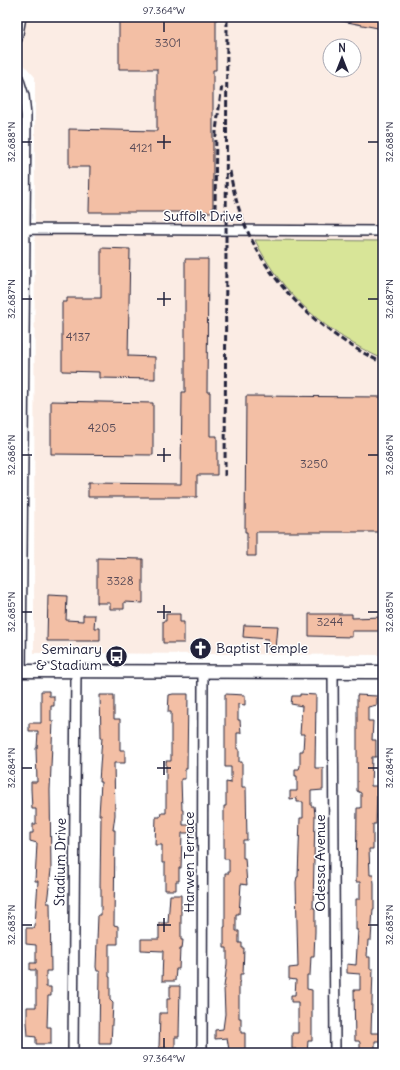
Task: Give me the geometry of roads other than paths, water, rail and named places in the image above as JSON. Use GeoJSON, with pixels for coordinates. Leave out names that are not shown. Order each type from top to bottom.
{"type":"FeatureCollection","features":[{"type":"Feature","properties":{"kind":"main road"},"geometry":{"type":"LineString","coordinates":[[19,671],[383,672]]}},
{"type":"Feature","properties":{"kind":"street"},"geometry":{"type":"LineString","coordinates":[[17,39],[21,17]]}},
{"type":"Feature","properties":{"kind":"street"},"geometry":{"type":"LineString","coordinates":[[17,74],[24,96],[26,116],[19,671]]}},
{"type":"Feature","properties":{"kind":"street","name":"Suffolk Drive"},"geometry":{"type":"LineString","coordinates":[[24,229],[383,231]]}},
{"type":"Feature","properties":{"kind":"street","name":"Stadium Drive"},"geometry":{"type":"LineString","coordinates":[[73,1053],[76,671]]}},
{"type":"Feature","properties":{"kind":"street","name":"Harwen Terrace"},"geometry":{"type":"LineString","coordinates":[[202,1053],[203,672]]}},
{"type":"Feature","properties":{"kind":"street","name":"Odessa Avenue"},"geometry":{"type":"LineString","coordinates":[[333,672],[335,1053]]}},
{"type":"Feature","properties":{"kind":"railway"},"geometry":{"type":"LineString","coordinates":[[225,476],[227,17]]}},
{"type":"Feature","properties":{"kind":"railway"},"geometry":{"type":"LineString","coordinates":[[215,209],[216,131],[222,85]]}},
{"type":"Feature","properties":{"kind":"railway"},"geometry":{"type":"LineString","coordinates":[[230,171],[237,203],[248,233],[264,261],[282,286],[304,309],[328,330],[355,348],[383,363]]}},
{"type":"Feature","properties":{"kind":"place","name":"Baptist Temple"},"geometry":{"type":"Point","coordinates":[201,648]}},
{"type":"Feature","properties":{"kind":"place","name":"Seminary & Stadium"},"geometry":{"type":"Point","coordinates":[117,657]}}]}
